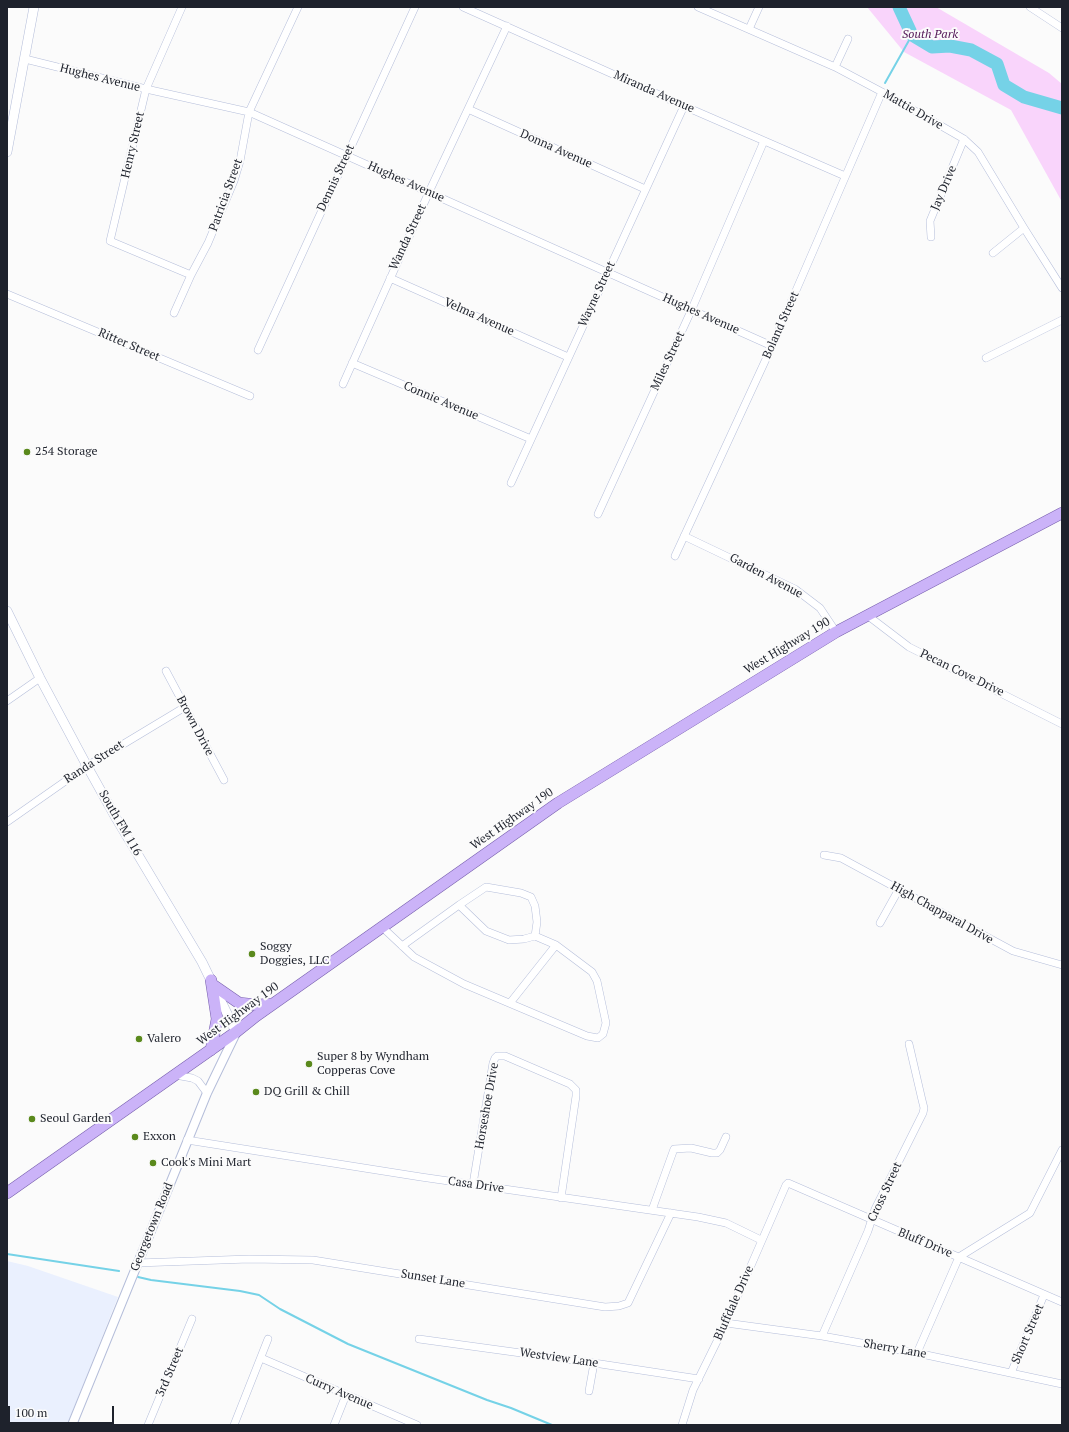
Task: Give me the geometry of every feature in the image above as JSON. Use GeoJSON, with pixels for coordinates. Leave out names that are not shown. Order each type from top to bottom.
{"type":"FeatureCollection","features":[{"type":"Feature","properties":{"kind":"main road"},"geometry":{"type":"LineString","coordinates":[[7,152],[34,7]]}},
{"type":"Feature","properties":{"kind":"main road","name":"West Highway 190"},"geometry":{"type":"LineString","coordinates":[[7,1193],[558,803],[836,632],[1062,513]]}},
{"type":"Feature","properties":{"kind":"main road","name":"South FM 116"},"geometry":{"type":"LineString","coordinates":[[7,611],[40,678],[87,766],[191,944],[212,982],[236,1032]]}},
{"type":"Feature","properties":{"kind":"main road"},"geometry":{"type":"LineString","coordinates":[[212,982],[239,1003],[257,1005],[274,1004]]}},
{"type":"Feature","properties":{"kind":"main road"},"geometry":{"type":"LineString","coordinates":[[211,1050],[217,1019],[212,982]]}},
{"type":"Feature","properties":{"kind":"street","name":"Henry Street"},"geometry":{"type":"LineString","coordinates":[[182,7],[146,89],[110,241],[191,275]]}},
{"type":"Feature","properties":{"kind":"street","name":"Patricia Street"},"geometry":{"type":"LineString","coordinates":[[174,313],[191,275],[208,243],[234,181],[240,161],[249,112],[298,7]]}},
{"type":"Feature","properties":{"kind":"street","name":"Dennis Street"},"geometry":{"type":"LineString","coordinates":[[258,350],[415,7]]}},
{"type":"Feature","properties":{"kind":"street","name":"Miranda Avenue"},"geometry":{"type":"LineString","coordinates":[[463,7],[845,176]]}},
{"type":"Feature","properties":{"kind":"street","name":"Mattie Drive"},"geometry":{"type":"LineString","coordinates":[[698,7],[835,68],[882,92],[964,139],[978,152],[1062,288]]}},
{"type":"Feature","properties":{"kind":"street"},"geometry":{"type":"LineString","coordinates":[[749,29],[759,7]]}},
{"type":"Feature","properties":{"kind":"street"},"geometry":{"type":"LineString","coordinates":[[1030,7],[1062,28]]}},
{"type":"Feature","properties":{"kind":"street","name":"Wanda Street"},"geometry":{"type":"LineString","coordinates":[[342,384],[429,192],[507,26]]}},
{"type":"Feature","properties":{"kind":"street"},"geometry":{"type":"LineString","coordinates":[[835,68],[848,39]]}},
{"type":"Feature","properties":{"kind":"street","name":"Hughes Avenue"},"geometry":{"type":"LineString","coordinates":[[25,59],[146,89],[249,112],[772,346]]}},
{"type":"Feature","properties":{"kind":"street","name":"Boland Street"},"geometry":{"type":"LineString","coordinates":[[675,556],[772,346],[882,92]]}},
{"type":"Feature","properties":{"kind":"street","name":"Wayne Street"},"geometry":{"type":"LineString","coordinates":[[511,482],[684,106]]}},
{"type":"Feature","properties":{"kind":"street","name":"Donna Avenue"},"geometry":{"type":"LineString","coordinates":[[468,109],[645,189]]}},
{"type":"Feature","properties":{"kind":"street","name":"Jay Drive"},"geometry":{"type":"LineString","coordinates":[[931,237],[930,221],[964,139]]}},
{"type":"Feature","properties":{"kind":"street","name":"Miles Street"},"geometry":{"type":"LineString","coordinates":[[598,514],[691,311],[764,141]]}},
{"type":"Feature","properties":{"kind":"street"},"geometry":{"type":"LineString","coordinates":[[993,253],[1024,228]]}},
{"type":"Feature","properties":{"kind":"street","name":"Velma Avenue"},"geometry":{"type":"LineString","coordinates":[[390,278],[568,357]]}},
{"type":"Feature","properties":{"kind":"street","name":"Ritter Street"},"geometry":{"type":"LineString","coordinates":[[7,294],[250,396]]}},
{"type":"Feature","properties":{"kind":"street"},"geometry":{"type":"LineString","coordinates":[[986,358],[1062,320]]}},
{"type":"Feature","properties":{"kind":"street","name":"Connie Avenue"},"geometry":{"type":"LineString","coordinates":[[352,363],[531,439]]}},
{"type":"Feature","properties":{"kind":"street","name":"Garden Avenue"},"geometry":{"type":"LineString","coordinates":[[684,536],[795,589],[820,608],[836,632]]}},
{"type":"Feature","properties":{"kind":"street","name":"Pecan Cove Drive"},"geometry":{"type":"LineString","coordinates":[[867,615],[909,647],[1062,724]]}},
{"type":"Feature","properties":{"kind":"street","name":"Brown Drive"},"geometry":{"type":"LineString","coordinates":[[166,671],[224,780]]}},
{"type":"Feature","properties":{"kind":"street"},"geometry":{"type":"LineString","coordinates":[[7,701],[40,678]]}},
{"type":"Feature","properties":{"kind":"street","name":"Randa Street"},"geometry":{"type":"LineString","coordinates":[[7,822],[87,766],[185,707]]}},
{"type":"Feature","properties":{"kind":"street","name":"High Chapparal Drive"},"geometry":{"type":"LineString","coordinates":[[824,854],[841,858],[1013,951],[1062,965]]}},
{"type":"Feature","properties":{"kind":"street"},"geometry":{"type":"LineString","coordinates":[[402,946],[459,905],[486,888],[521,893],[531,897],[535,906],[537,922],[535,936]]}},
{"type":"Feature","properties":{"kind":"street"},"geometry":{"type":"LineString","coordinates":[[880,923],[899,889]]}},
{"type":"Feature","properties":{"kind":"street"},"geometry":{"type":"LineString","coordinates":[[382,927],[414,957],[464,984],[588,1036],[598,1038],[603,1034],[606,1023],[597,981],[592,972],[556,945],[535,936],[524,940],[509,940],[486,931],[459,905]]}},
{"type":"Feature","properties":{"kind":"street"},"geometry":{"type":"LineString","coordinates":[[510,1003],[556,945]]}},
{"type":"Feature","properties":{"kind":"street","name":"Georgetown Road"},"geometry":{"type":"LineString","coordinates":[[72,1425],[187,1140],[207,1093],[236,1032]]}},
{"type":"Feature","properties":{"kind":"street","name":"Cross Street"},"geometry":{"type":"LineString","coordinates":[[822,1336],[868,1231],[875,1209],[923,1113],[924,1108],[909,1044]]}},
{"type":"Feature","properties":{"kind":"street","name":"Horseshoe Drive"},"geometry":{"type":"LineString","coordinates":[[473,1184],[493,1063],[497,1056],[505,1056],[570,1084],[576,1090],[561,1198]]}},
{"type":"Feature","properties":{"kind":"street"},"geometry":{"type":"LineString","coordinates":[[175,1075],[192,1078],[198,1081],[207,1093]]}},
{"type":"Feature","properties":{"kind":"street"},"geometry":{"type":"LineString","coordinates":[[652,1210],[674,1149],[691,1148],[717,1153],[726,1137]]}},
{"type":"Feature","properties":{"kind":"street","name":"Casa Drive"},"geometry":{"type":"LineString","coordinates":[[187,1140],[421,1177],[698,1217],[726,1223],[761,1240]]}},
{"type":"Feature","properties":{"kind":"street"},"geometry":{"type":"LineString","coordinates":[[917,1353],[959,1257],[1030,1213],[1062,1150]]}},
{"type":"Feature","properties":{"kind":"street","name":"Bluff Drive"},"geometry":{"type":"LineString","coordinates":[[788,1183],[1062,1302]]}},
{"type":"Feature","properties":{"kind":"street","name":"Bluffdale Drive"},"geometry":{"type":"LineString","coordinates":[[682,1425],[690,1397],[726,1323],[761,1240],[788,1183]]}},
{"type":"Feature","properties":{"kind":"street","name":"Sunset Lane"},"geometry":{"type":"LineString","coordinates":[[137,1263],[249,1259],[313,1260],[606,1307],[619,1306],[628,1303],[671,1213]]}},
{"type":"Feature","properties":{"kind":"street","name":"Short Street"},"geometry":{"type":"LineString","coordinates":[[1011,1373],[1044,1294]]}},
{"type":"Feature","properties":{"kind":"street","name":"3rd Street"},"geometry":{"type":"LineString","coordinates":[[148,1425],[192,1319]]}},
{"type":"Feature","properties":{"kind":"street","name":"Sherry Lane"},"geometry":{"type":"LineString","coordinates":[[726,1323],[822,1336],[917,1353],[1062,1384]]}},
{"type":"Feature","properties":{"kind":"street"},"geometry":{"type":"LineString","coordinates":[[234,1425],[268,1339]]}},
{"type":"Feature","properties":{"kind":"street","name":"Westview Lane"},"geometry":{"type":"LineString","coordinates":[[420,1339],[699,1379]]}},
{"type":"Feature","properties":{"kind":"street","name":"Curry Avenue"},"geometry":{"type":"LineString","coordinates":[[260,1358],[417,1425]]}},
{"type":"Feature","properties":{"kind":"street"},"geometry":{"type":"LineString","coordinates":[[589,1391],[594,1363]]}},
{"type":"Feature","properties":{"kind":"street"},"geometry":{"type":"LineString","coordinates":[[334,1425],[346,1395]]}},
{"type":"Feature","properties":{"kind":"shaded area"},"geometry":{"type":"Polygon","coordinates":[[[7,1261],[28,1266],[118,1297],[67,1425],[7,1425],[7,1261]]]}},
{"type":"Feature","properties":{"kind":"green space","name":"South Park"},"geometry":{"type":"Polygon","coordinates":[[[867,7],[936,7],[1049,73],[1062,84],[1062,202],[1011,110],[904,52],[867,7]]]}},
{"type":"Feature","properties":{"kind":"waterway"},"geometry":{"type":"LineString","coordinates":[[899,7],[912,35],[932,47],[950,46],[971,50],[997,64],[1004,85],[1024,97],[1062,108]]}},
{"type":"Feature","properties":{"kind":"waterway"},"geometry":{"type":"LineString","coordinates":[[885,83],[912,35]]}},
{"type":"Feature","properties":{"kind":"waterway"},"geometry":{"type":"LineString","coordinates":[[7,1254],[119,1271]]}},
{"type":"Feature","properties":{"kind":"waterway"},"geometry":{"type":"LineString","coordinates":[[138,1277],[259,1295],[280,1309],[348,1344],[552,1425]]}},
{"type":"Feature","properties":{"kind":"place","name":"254 Storage"},"geometry":{"type":"Point","coordinates":[27,452]}},
{"type":"Feature","properties":{"kind":"place","name":"Soggy Doggies, LLC"},"geometry":{"type":"Point","coordinates":[252,954]}},
{"type":"Feature","properties":{"kind":"place","name":"Valero"},"geometry":{"type":"Point","coordinates":[139,1039]}},
{"type":"Feature","properties":{"kind":"place","name":"Super 8 by Wyndham Copperas Cove"},"geometry":{"type":"Point","coordinates":[309,1064]}},
{"type":"Feature","properties":{"kind":"place","name":"DQ Grill & Chill"},"geometry":{"type":"Point","coordinates":[256,1092]}},
{"type":"Feature","properties":{"kind":"place","name":"Seoul Garden"},"geometry":{"type":"Point","coordinates":[32,1119]}},
{"type":"Feature","properties":{"kind":"place","name":"Exxon"},"geometry":{"type":"Point","coordinates":[135,1137]}},
{"type":"Feature","properties":{"kind":"place","name":"Cook's Mini Mart"},"geometry":{"type":"Point","coordinates":[153,1163]}}]}
